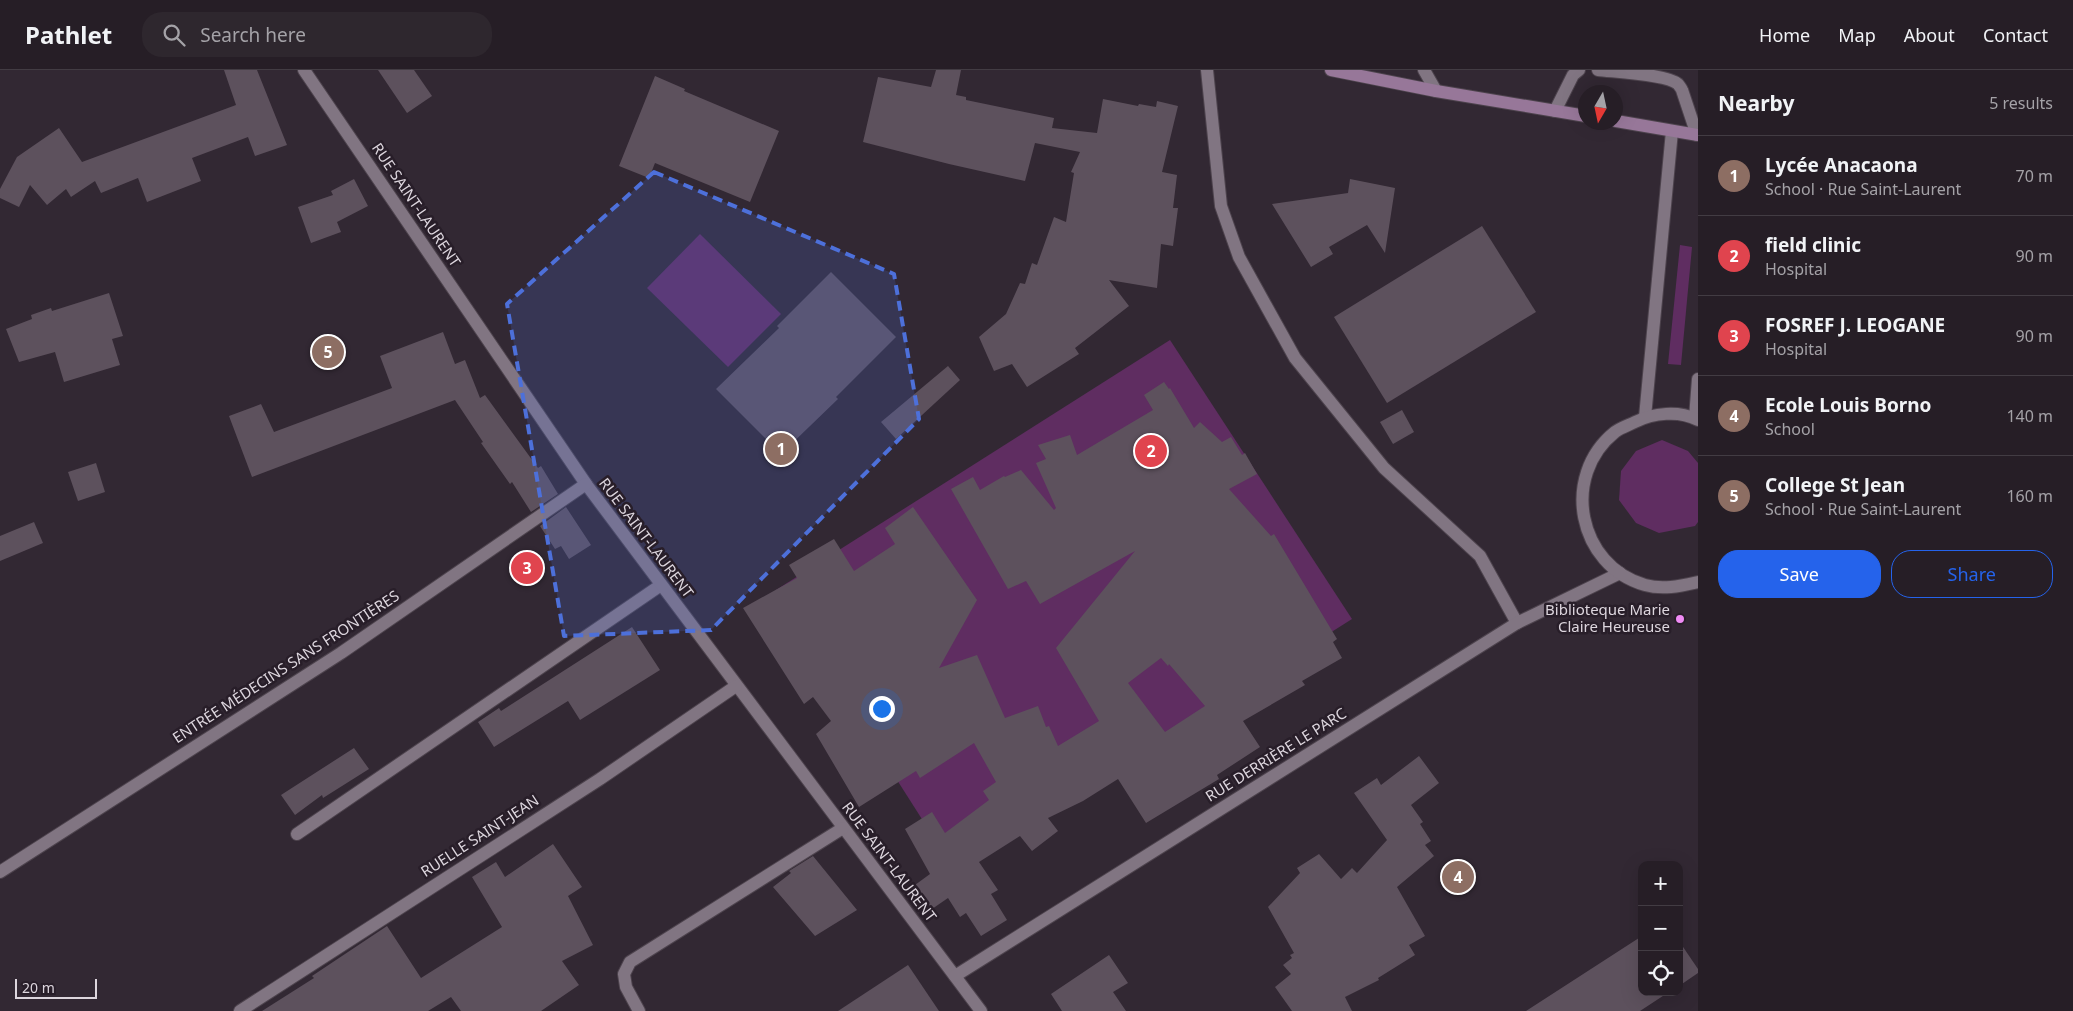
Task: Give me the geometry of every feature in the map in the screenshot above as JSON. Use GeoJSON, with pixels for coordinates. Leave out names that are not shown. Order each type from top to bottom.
{"type":"FeatureCollection","features":[{"type":"Feature","properties":{"kind":"main road"},"geometry":{"type":"LineString","coordinates":[[1331,70],[1436,91],[1578,115]]}},
{"type":"Feature","properties":{"kind":"main road"},"geometry":{"type":"LineString","coordinates":[[1623,122],[1697,135]]}},
{"type":"Feature","properties":{"kind":"street","name":"RUE SAINT-LAURENT"},"geometry":{"type":"LineString","coordinates":[[304,70],[586,484],[981,1011]]}},
{"type":"Feature","properties":{"kind":"street"},"geometry":{"type":"LineString","coordinates":[[1207,70],[1221,206],[1239,257],[1295,358],[1384,468],[1480,556],[1517,623]]}},
{"type":"Feature","properties":{"kind":"street"},"geometry":{"type":"LineString","coordinates":[[1424,70],[1436,91]]}},
{"type":"Feature","properties":{"kind":"street"},"geometry":{"type":"LineString","coordinates":[[1555,111],[1573,75],[1579,70]]}},
{"type":"Feature","properties":{"kind":"street"},"geometry":{"type":"LineString","coordinates":[[1598,70],[1671,80],[1678,84],[1682,90],[1697,135]]}},
{"type":"Feature","properties":{"kind":"street"},"geometry":{"type":"LineString","coordinates":[[1645,417],[1672,131]]}},
{"type":"Feature","properties":{"kind":"street"},"geometry":{"type":"LineString","coordinates":[[1698,378],[1696,419],[1670,414],[1645,417],[1615,432],[1593,456],[1582,487],[1583,520],[1597,550],[1620,573],[1645,585],[1673,588],[1698,582]]}},
{"type":"Feature","properties":{"kind":"street","name":"ENTRÉE MÉDECINS SANS FRONTIÈRES"},"geometry":{"type":"LineString","coordinates":[[0,872],[342,653],[586,484]]}},
{"type":"Feature","properties":{"kind":"street","name":"RUE DERRIÈRE LE PARC"},"geometry":{"type":"LineString","coordinates":[[955,976],[1517,623],[1620,573]]}},
{"type":"Feature","properties":{"kind":"street"},"geometry":{"type":"LineString","coordinates":[[297,834],[661,586]]}},
{"type":"Feature","properties":{"kind":"street","name":"RUELLE SAINT-JEAN"},"geometry":{"type":"LineString","coordinates":[[240,1011],[600,779],[736,686]]}},
{"type":"Feature","properties":{"kind":"street"},"geometry":{"type":"LineString","coordinates":[[634,1009],[626,988],[624,974],[630,962],[842,828]]}},
{"type":"Feature","properties":{"kind":"highlighted area"},"geometry":{"type":"Polygon","coordinates":[[[654,172],[894,274],[919,419],[711,630],[564,636],[507,304],[654,172]]]}},
{"type":"Feature","properties":{"kind":"shaded area"},"geometry":{"type":"Polygon","coordinates":[[[700,234],[781,314],[728,367],[647,288],[700,234]]]}},
{"type":"Feature","properties":{"kind":"shaded area"},"geometry":{"type":"Polygon","coordinates":[[[1680,245],[1692,247],[1681,365],[1668,364],[1680,245]]]}},
{"type":"Feature","properties":{"kind":"shaded area"},"geometry":{"type":"Polygon","coordinates":[[[1170,340],[1352,619],[955,871],[776,590],[1170,340]]]}},
{"type":"Feature","properties":{"kind":"shaded area"},"geometry":{"type":"Polygon","coordinates":[[[1662,440],[1688,451],[1698,463],[1698,522],[1695,526],[1659,533],[1636,523],[1619,500],[1621,471],[1636,451],[1662,440]]]}},
{"type":"Feature","properties":{"kind":"building"},"geometry":{"type":"Polygon","coordinates":[[[224,70],[257,70],[287,145],[255,156],[248,137],[192,158],[201,181],[147,202],[138,178],[101,193],[95,181],[71,197],[66,189],[47,205],[30,185],[19,207],[0,198],[0,189],[17,157],[59,128],[82,162],[236,105],[224,70]]]}},
{"type":"Feature","properties":{"kind":"building"},"geometry":{"type":"Polygon","coordinates":[[[378,70],[414,70],[432,96],[407,113],[378,70]]]}},
{"type":"Feature","properties":{"kind":"building"},"geometry":{"type":"Polygon","coordinates":[[[936,70],[961,70],[956,95],[966,97],[966,100],[1054,118],[1052,128],[1097,133],[1103,99],[1138,106],[1139,104],[1156,107],[1157,101],[1178,106],[1162,172],[1177,175],[1173,208],[1178,208],[1173,246],[1161,244],[1157,288],[1109,280],[1129,306],[1075,348],[1079,354],[1027,387],[1012,364],[994,371],[979,337],[1006,314],[1020,283],[1025,284],[1032,263],[1037,265],[1054,217],[1066,222],[1074,173],[1071,172],[1080,152],[1035,143],[1025,181],[863,142],[878,77],[931,87],[936,70]]]}},
{"type":"Feature","properties":{"kind":"building"},"geometry":{"type":"Polygon","coordinates":[[[655,76],[685,89],[684,91],[779,131],[750,202],[655,163],[649,178],[619,166],[655,76]]]}},
{"type":"Feature","properties":{"kind":"building"},"geometry":{"type":"Polygon","coordinates":[[[354,179],[368,206],[337,222],[341,232],[311,243],[298,207],[333,195],[331,191],[354,179]]]}},
{"type":"Feature","properties":{"kind":"building"},"geometry":{"type":"Polygon","coordinates":[[[1350,179],[1395,188],[1385,253],[1367,225],[1329,247],[1333,254],[1311,267],[1272,204],[1348,193],[1350,179]]]}},
{"type":"Feature","properties":{"kind":"building"},"geometry":{"type":"Polygon","coordinates":[[[1482,226],[1536,312],[1387,403],[1334,317],[1482,226]]]}},
{"type":"Feature","properties":{"kind":"building"},"geometry":{"type":"Polygon","coordinates":[[[831,272],[896,337],[836,397],[838,399],[781,454],[716,389],[779,328],[777,326],[831,272]]]}},
{"type":"Feature","properties":{"kind":"building"},"geometry":{"type":"Polygon","coordinates":[[[109,293],[123,336],[112,339],[120,365],[64,382],[55,352],[19,362],[6,329],[32,319],[31,315],[51,308],[52,311],[109,293]]]}},
{"type":"Feature","properties":{"kind":"building"},"geometry":{"type":"Polygon","coordinates":[[[443,332],[455,364],[465,360],[480,398],[485,395],[538,468],[541,466],[558,494],[531,512],[512,482],[510,484],[481,443],[483,442],[455,400],[252,477],[229,416],[261,404],[274,432],[392,388],[380,356],[443,332]]]}},
{"type":"Feature","properties":{"kind":"building"},"geometry":{"type":"Polygon","coordinates":[[[948,366],[960,380],[896,439],[881,422],[948,366]]]}},
{"type":"Feature","properties":{"kind":"building"},"geometry":{"type":"Polygon","coordinates":[[[1164,382],[1170,388],[1194,428],[1200,422],[1222,442],[1231,437],[1242,455],[1245,453],[1257,474],[1229,489],[1271,536],[1274,534],[1337,639],[1333,642],[1342,658],[1302,681],[1305,685],[1243,721],[1260,747],[1217,775],[1219,779],[1146,823],[1118,779],[1083,801],[1048,818],[1058,831],[1032,851],[1020,836],[979,862],[998,890],[991,894],[1007,920],[981,936],[966,913],[960,917],[948,898],[932,909],[924,898],[915,885],[930,874],[905,829],[932,812],[945,833],[989,800],[983,791],[996,782],[974,743],[920,778],[916,771],[859,807],[816,734],[831,721],[813,697],[804,704],[743,608],[797,578],[789,565],[834,539],[854,571],[895,544],[885,528],[913,507],[977,600],[939,668],[977,655],[1005,718],[1038,706],[1046,727],[1049,726],[1058,746],[1099,721],[1056,648],[1135,551],[1040,604],[1026,581],[1008,589],[951,489],[973,477],[980,490],[1004,476],[1021,470],[1054,510],[1056,508],[1036,463],[1046,459],[1038,445],[1070,435],[1077,455],[1153,410],[1144,395],[1164,382]],[[1161,658],[1128,683],[1165,732],[1205,706],[1169,664],[1168,666],[1161,658]]]}},
{"type":"Feature","properties":{"kind":"building"},"geometry":{"type":"Polygon","coordinates":[[[1402,410],[1414,432],[1393,444],[1380,422],[1402,410]]]}},
{"type":"Feature","properties":{"kind":"building"},"geometry":{"type":"Polygon","coordinates":[[[96,463],[105,492],[78,501],[68,472],[96,463]]]}},
{"type":"Feature","properties":{"kind":"building"},"geometry":{"type":"Polygon","coordinates":[[[566,507],[591,545],[569,559],[561,546],[555,549],[540,526],[566,507]]]}},
{"type":"Feature","properties":{"kind":"building"},"geometry":{"type":"Polygon","coordinates":[[[34,522],[43,543],[0,561],[0,536],[34,522]]]}},
{"type":"Feature","properties":{"kind":"building"},"geometry":{"type":"Polygon","coordinates":[[[632,627],[660,670],[580,720],[568,701],[494,747],[478,722],[499,708],[501,711],[632,627]]]}},
{"type":"Feature","properties":{"kind":"building"},"geometry":{"type":"Polygon","coordinates":[[[354,748],[369,769],[323,798],[322,795],[295,815],[281,795],[354,748]]]}},
{"type":"Feature","properties":{"kind":"building"},"geometry":{"type":"Polygon","coordinates":[[[1419,756],[1439,783],[1411,805],[1423,822],[1420,824],[1431,841],[1425,845],[1434,856],[1397,887],[1425,936],[1409,945],[1415,955],[1378,978],[1379,980],[1345,997],[1352,1011],[1292,1011],[1275,987],[1291,974],[1283,965],[1292,958],[1290,955],[1294,953],[1268,907],[1300,873],[1297,868],[1319,854],[1341,879],[1352,868],[1357,873],[1387,840],[1354,793],[1377,778],[1381,785],[1419,756]]]}},
{"type":"Feature","properties":{"kind":"building"},"geometry":{"type":"Polygon","coordinates":[[[553,844],[582,887],[568,896],[593,945],[562,961],[579,985],[541,1011],[461,1011],[451,997],[428,1011],[262,1011],[314,978],[312,976],[387,926],[421,978],[502,927],[472,877],[496,862],[505,877],[553,844]]]}},
{"type":"Feature","properties":{"kind":"building"},"geometry":{"type":"Polygon","coordinates":[[[813,856],[857,910],[815,936],[773,887],[791,873],[789,871],[813,856]]]}},
{"type":"Feature","properties":{"kind":"building"},"geometry":{"type":"Polygon","coordinates":[[[1638,939],[1638,996],[1663,996],[1640,1011],[1526,1011],[1638,939]]]}},
{"type":"Feature","properties":{"kind":"building"},"geometry":{"type":"Polygon","coordinates":[[[1683,947],[1698,969],[1698,973],[1683,983],[1683,947]]]}},
{"type":"Feature","properties":{"kind":"building"},"geometry":{"type":"Polygon","coordinates":[[[1109,955],[1128,983],[1113,992],[1126,1011],[1062,1011],[1051,994],[1109,955]]]}},
{"type":"Feature","properties":{"kind":"building"},"geometry":{"type":"Polygon","coordinates":[[[908,965],[939,1011],[838,1011],[908,965]]]}},
{"type":"Feature","properties":{"kind":"place","name":"College St Jean"},"geometry":{"type":"Point","coordinates":[328,352]}},
{"type":"Feature","properties":{"kind":"place","name":"Lycée Anacaona"},"geometry":{"type":"Point","coordinates":[781,449]}},
{"type":"Feature","properties":{"kind":"place","name":"field clinic"},"geometry":{"type":"Point","coordinates":[1151,451]}},
{"type":"Feature","properties":{"kind":"place","name":"FOSREF J. LEOGANE"},"geometry":{"type":"Point","coordinates":[527,568]}},
{"type":"Feature","properties":{"kind":"place","name":"Biblioteque Marie Claire Heureuse"},"geometry":{"type":"Point","coordinates":[1680,619]}},
{"type":"Feature","properties":{"kind":"place","name":"Ecole Louis Borno"},"geometry":{"type":"Point","coordinates":[1458,877]}}]}
